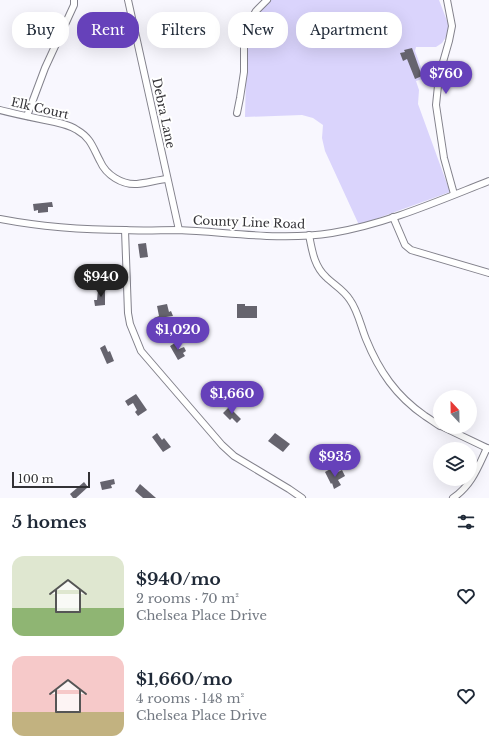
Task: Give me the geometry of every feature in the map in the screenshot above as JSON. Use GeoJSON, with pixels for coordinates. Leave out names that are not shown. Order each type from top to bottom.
{"type":"FeatureCollection","features":[{"type":"Feature","properties":{"kind":"street"},"geometry":{"type":"LineString","coordinates":[[27,116],[45,68],[74,5],[74,0]]}},
{"type":"Feature","properties":{"kind":"street","name":"Debra Lane"},"geometry":{"type":"LineString","coordinates":[[128,0],[179,230]]}},
{"type":"Feature","properties":{"kind":"street"},"geometry":{"type":"LineString","coordinates":[[237,113],[244,72],[244,36],[256,11],[267,0]]}},
{"type":"Feature","properties":{"kind":"street"},"geometry":{"type":"LineString","coordinates":[[447,0],[452,26],[439,76],[436,105],[444,158],[454,194]]}},
{"type":"Feature","properties":{"kind":"street","name":"Elk Court"},"geometry":{"type":"LineString","coordinates":[[0,110],[71,126],[78,130],[90,140],[104,169],[119,180],[129,184],[138,184],[167,179]]}},
{"type":"Feature","properties":{"kind":"street","name":"County Line Road"},"geometry":{"type":"LineString","coordinates":[[0,220],[57,228],[179,230],[260,236],[309,235],[351,229],[393,218],[489,181]]}},
{"type":"Feature","properties":{"kind":"street"},"geometry":{"type":"LineString","coordinates":[[393,218],[405,245],[411,250],[489,273]]}},
{"type":"Feature","properties":{"kind":"street"},"geometry":{"type":"LineString","coordinates":[[125,230],[128,313],[130,324],[142,351],[222,445],[234,456],[302,498]]}},
{"type":"Feature","properties":{"kind":"street"},"geometry":{"type":"LineString","coordinates":[[309,235],[314,260],[319,270],[343,291],[350,300],[376,363],[383,375],[396,392],[415,409],[433,421]]}},
{"type":"Feature","properties":{"kind":"street"},"geometry":{"type":"LineString","coordinates":[[454,498],[469,484],[488,448],[458,434]]}},
{"type":"Feature","properties":{"kind":"shaded area"},"geometry":{"type":"Polygon","coordinates":[[[269,0],[439,0],[449,26],[448,34],[442,43],[436,47],[416,47],[415,51],[425,78],[416,81],[419,90],[418,104],[450,192],[359,225],[325,151],[322,138],[323,125],[313,118],[302,115],[245,117],[247,48],[288,48],[288,12],[258,12],[269,0]]]}},
{"type":"Feature","properties":{"kind":"building"},"geometry":{"type":"Polygon","coordinates":[[[412,48],[422,76],[415,79],[407,59],[403,61],[400,53],[405,52],[404,50],[412,48]]]}},
{"type":"Feature","properties":{"kind":"building"},"geometry":{"type":"Polygon","coordinates":[[[52,202],[53,207],[48,207],[48,212],[38,213],[38,210],[34,211],[33,204],[52,202]]]}},
{"type":"Feature","properties":{"kind":"building"},"geometry":{"type":"Polygon","coordinates":[[[146,243],[148,257],[140,258],[138,244],[146,243]]]}},
{"type":"Feature","properties":{"kind":"building"},"geometry":{"type":"Polygon","coordinates":[[[98,290],[105,290],[105,305],[95,306],[94,300],[97,300],[98,290]]]}},
{"type":"Feature","properties":{"kind":"building"},"geometry":{"type":"Polygon","coordinates":[[[167,304],[169,312],[171,311],[173,316],[166,317],[167,321],[156,324],[154,318],[159,316],[157,306],[167,304]]]}},
{"type":"Feature","properties":{"kind":"building"},"geometry":{"type":"Polygon","coordinates":[[[237,304],[257,306],[257,318],[237,318],[237,304]]]}},
{"type":"Feature","properties":{"kind":"building"},"geometry":{"type":"Polygon","coordinates":[[[175,343],[179,349],[184,347],[186,351],[183,353],[185,356],[178,360],[170,346],[175,343]]]}},
{"type":"Feature","properties":{"kind":"building"},"geometry":{"type":"Polygon","coordinates":[[[105,345],[108,352],[110,351],[114,361],[107,364],[100,348],[105,345]]]}},
{"type":"Feature","properties":{"kind":"building"},"geometry":{"type":"Polygon","coordinates":[[[136,394],[147,410],[138,416],[135,412],[137,410],[133,403],[128,406],[125,401],[136,394]]]}},
{"type":"Feature","properties":{"kind":"building"},"geometry":{"type":"Polygon","coordinates":[[[229,407],[241,419],[237,423],[232,418],[230,420],[223,413],[229,407]]]}},
{"type":"Feature","properties":{"kind":"building"},"geometry":{"type":"Polygon","coordinates":[[[157,433],[162,440],[164,438],[171,447],[163,452],[152,437],[157,433]]]}},
{"type":"Feature","properties":{"kind":"building"},"geometry":{"type":"Polygon","coordinates":[[[275,433],[290,444],[283,452],[268,441],[275,433]]]}},
{"type":"Feature","properties":{"kind":"building"},"geometry":{"type":"Polygon","coordinates":[[[332,468],[334,474],[342,470],[345,476],[338,480],[341,485],[334,489],[325,472],[332,468]]]}},
{"type":"Feature","properties":{"kind":"building"},"geometry":{"type":"Polygon","coordinates":[[[114,479],[115,484],[111,485],[112,488],[102,490],[100,482],[114,479]]]}},
{"type":"Feature","properties":{"kind":"building"},"geometry":{"type":"Polygon","coordinates":[[[84,482],[88,487],[76,498],[73,498],[70,494],[84,482]]]}},
{"type":"Feature","properties":{"kind":"building"},"geometry":{"type":"Polygon","coordinates":[[[140,484],[156,498],[143,498],[135,491],[140,484]]]}}]}
